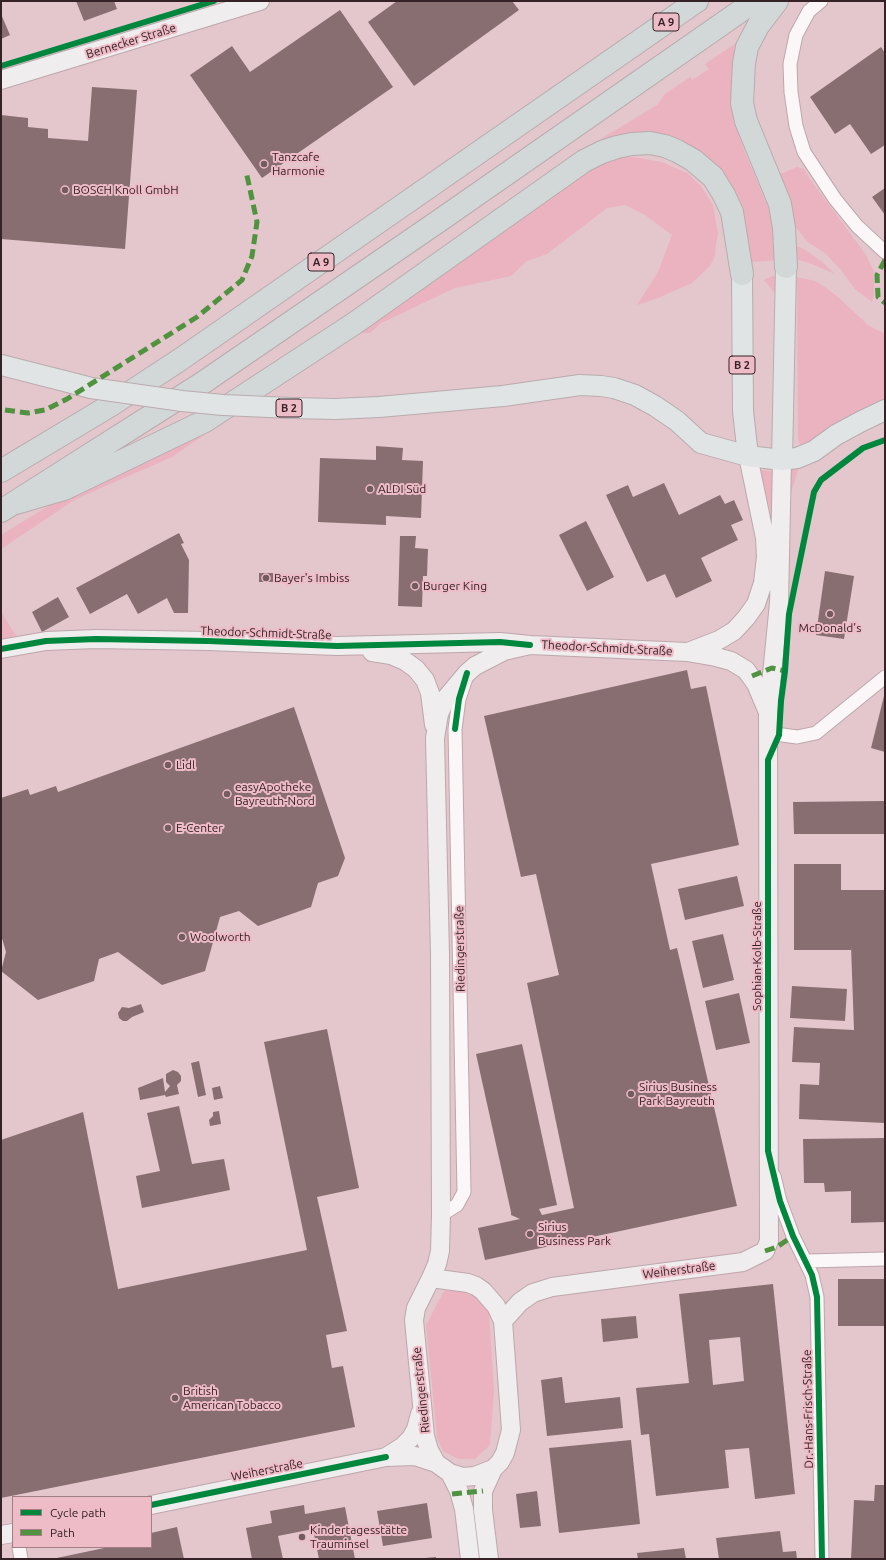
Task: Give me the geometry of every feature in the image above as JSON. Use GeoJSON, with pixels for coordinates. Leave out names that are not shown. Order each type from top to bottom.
{"type":"FeatureCollection","features":[{"type":"Feature","properties":{"kind":"highway","name":"A 9"},"geometry":{"type":"LineString","coordinates":[[1,471],[111,405],[181,359],[697,1]]}},
{"type":"Feature","properties":{"kind":"highway","name":"A 9"},"geometry":{"type":"LineString","coordinates":[[8,507],[208,379],[436,223],[755,1]]}},
{"type":"Feature","properties":{"kind":"highway"},"geometry":{"type":"LineString","coordinates":[[777,1],[758,26],[747,47],[742,76],[742,103],[746,121],[780,204],[784,228],[786,267]]}},
{"type":"Feature","properties":{"kind":"highway"},"geometry":{"type":"LineString","coordinates":[[8,507],[64,489],[205,421],[355,323],[584,161],[602,152],[617,147],[650,143],[665,146],[677,150],[693,160],[713,177],[732,212],[742,274]]}},
{"type":"Feature","properties":{"kind":"main road","name":"Bernecker Straße"},"geometry":{"type":"LineString","coordinates":[[1,80],[260,1]]}},
{"type":"Feature","properties":{"kind":"main road"},"geometry":{"type":"LineString","coordinates":[[782,460],[786,267]]}},
{"type":"Feature","properties":{"kind":"main road","name":"B 2"},"geometry":{"type":"LineString","coordinates":[[742,274],[743,411],[748,456]]}},
{"type":"Feature","properties":{"kind":"main road","name":"B 2"},"geometry":{"type":"LineString","coordinates":[[1,365],[91,388],[182,401],[292,408],[335,409],[379,407],[503,396],[580,385],[602,386],[614,388],[635,395],[655,406],[677,420],[701,443],[748,456],[782,460],[797,458],[814,451],[836,435],[885,410]]}},
{"type":"Feature","properties":{"kind":"main road"},"geometry":{"type":"LineString","coordinates":[[687,652],[718,640],[734,630],[746,618],[756,604],[763,583],[766,557],[765,538],[748,456]]}},
{"type":"Feature","properties":{"kind":"main road","name":"Sophian-Kolb-Straße"},"geometry":{"type":"LineString","coordinates":[[768,1151],[768,715],[779,603],[782,460]]}},
{"type":"Feature","properties":{"kind":"main road","name":"Theodor-Schmidt-Straße"},"geometry":{"type":"LineString","coordinates":[[1,650],[46,641],[96,639],[208,641],[337,646],[500,642],[530,645],[687,652],[716,657],[731,662],[746,670],[756,684],[768,715]]}},
{"type":"Feature","properties":{"kind":"main road","name":"Riedingerstraße"},"geometry":{"type":"LineString","coordinates":[[470,1559],[464,1509],[459,1491],[429,1450],[425,1436],[414,1320],[416,1308],[431,1278],[440,1251],[440,977],[435,738],[439,714],[446,698],[467,673],[475,666],[504,651],[530,645]]}},
{"type":"Feature","properties":{"kind":"main road"},"geometry":{"type":"LineString","coordinates":[[337,646],[391,655],[405,661],[416,669],[425,680],[430,693],[435,738]]}},
{"type":"Feature","properties":{"kind":"main road","name":"Weiherstraße"},"geometry":{"type":"LineString","coordinates":[[503,1321],[520,1302],[532,1293],[552,1287],[743,1262],[765,1251],[769,1241],[768,1151]]}},
{"type":"Feature","properties":{"kind":"main road"},"geometry":{"type":"LineString","coordinates":[[431,1278],[468,1283],[476,1286],[483,1291],[496,1306],[503,1321],[512,1430],[500,1462],[493,1469],[483,1490],[483,1510],[489,1559]]}},
{"type":"Feature","properties":{"kind":"main road"},"geometry":{"type":"LineString","coordinates":[[386,1457],[402,1447],[411,1438],[416,1429],[422,1410]]}},
{"type":"Feature","properties":{"kind":"main road"},"geometry":{"type":"LineString","coordinates":[[386,1457],[415,1456],[463,1476],[475,1476],[493,1469]]}},
{"type":"Feature","properties":{"kind":"main road"},"geometry":{"type":"LineString","coordinates":[[386,1457],[417,1464],[433,1474],[447,1486],[464,1509]]}},
{"type":"Feature","properties":{"kind":"main road","name":"Weiherstraße"},"geometry":{"type":"LineString","coordinates":[[152,1505],[386,1457]]}},
{"type":"Feature","properties":{"kind":"main road"},"geometry":{"type":"LineString","coordinates":[[1,1535],[12,1533]]}},
{"type":"Feature","properties":{"kind":"street"},"geometry":{"type":"LineString","coordinates":[[821,1],[809,11],[796,35],[790,64],[791,92],[796,126],[804,152],[835,199],[857,226],[885,252]]}},
{"type":"Feature","properties":{"kind":"street","name":"Riedingerstraße"},"geometry":{"type":"LineString","coordinates":[[441,1215],[457,1205],[464,1192],[455,729],[460,699],[467,673]]}},
{"type":"Feature","properties":{"kind":"street"},"geometry":{"type":"LineString","coordinates":[[768,733],[797,738],[816,732],[885,677]]}},
{"type":"Feature","properties":{"kind":"street"},"geometry":{"type":"LineString","coordinates":[[768,1151],[780,1200],[793,1236],[807,1261],[885,1259]]}},
{"type":"Feature","properties":{"kind":"street","name":"Dr.-Hans-Frisch-Straße"},"geometry":{"type":"LineString","coordinates":[[807,1261],[815,1283],[817,1304],[822,1559]]}},
{"type":"Feature","properties":{"kind":"street"},"geometry":{"type":"LineString","coordinates":[[19,1548],[21,1559]]}},
{"type":"Feature","properties":{"kind":"shaded area"},"geometry":{"type":"Polygon","coordinates":[[[745,37],[735,60],[731,85],[731,99],[736,124],[744,150],[774,221],[778,260],[751,262],[746,223],[742,206],[735,191],[721,170],[676,141],[549,174],[609,134],[657,105],[665,94],[690,77],[692,80],[709,69],[705,64],[745,37]]]}},
{"type":"Feature","properties":{"kind":"shaded area"},"geometry":{"type":"Polygon","coordinates":[[[634,157],[662,162],[687,173],[701,186],[713,205],[718,234],[715,256],[710,266],[692,283],[658,298],[637,305],[658,272],[672,235],[645,215],[625,205],[607,208],[547,254],[527,261],[511,276],[455,288],[381,323],[370,333],[348,333],[580,174],[610,158],[634,157]]]}},
{"type":"Feature","properties":{"kind":"shaded area"},"geometry":{"type":"Polygon","coordinates":[[[797,167],[804,169],[866,255],[874,272],[874,294],[872,302],[855,289],[841,270],[825,253],[808,242],[793,224],[778,175],[797,167]]]}},
{"type":"Feature","properties":{"kind":"shaded area"},"geometry":{"type":"Polygon","coordinates":[[[796,246],[804,249],[821,261],[835,274],[796,259],[796,246]]]}},
{"type":"Feature","properties":{"kind":"shaded area"},"geometry":{"type":"Polygon","coordinates":[[[772,276],[777,276],[780,307],[774,292],[764,280],[772,276]]]}},
{"type":"Feature","properties":{"kind":"shaded area"},"geometry":{"type":"Polygon","coordinates":[[[797,277],[815,281],[825,287],[868,325],[885,334],[885,400],[863,410],[828,433],[807,443],[800,444],[798,439],[797,277]]]}},
{"type":"Feature","properties":{"kind":"shaded area"},"geometry":{"type":"Polygon","coordinates":[[[207,427],[207,433],[172,457],[76,499],[1,549],[1,535],[68,494],[207,427]]]}},
{"type":"Feature","properties":{"kind":"shaded area"},"geometry":{"type":"Polygon","coordinates":[[[799,467],[789,499],[788,468],[799,467]]]}},
{"type":"Feature","properties":{"kind":"shaded area"},"geometry":{"type":"Polygon","coordinates":[[[760,470],[772,471],[774,527],[764,485],[760,470]]]}},
{"type":"Feature","properties":{"kind":"shaded area"},"geometry":{"type":"Polygon","coordinates":[[[1,612],[17,637],[1,640],[1,612]]]}},
{"type":"Feature","properties":{"kind":"shaded area"},"geometry":{"type":"Polygon","coordinates":[[[459,1287],[476,1289],[489,1312],[494,1391],[490,1445],[475,1459],[458,1459],[443,1451],[437,1437],[426,1325],[444,1291],[459,1287]]]}},
{"type":"Feature","properties":{"kind":"building"},"geometry":{"type":"Polygon","coordinates":[[[76,1],[114,1],[117,9],[84,21],[76,1]]]}},
{"type":"Feature","properties":{"kind":"building"},"geometry":{"type":"Polygon","coordinates":[[[397,1],[512,1],[519,10],[414,86],[368,22],[397,1]]]}},
{"type":"Feature","properties":{"kind":"building"},"geometry":{"type":"Polygon","coordinates":[[[340,10],[393,87],[262,178],[190,75],[232,46],[250,72],[340,10]]]}},
{"type":"Feature","properties":{"kind":"building"},"geometry":{"type":"Polygon","coordinates":[[[1,14],[10,35],[1,39],[1,14]]]}},
{"type":"Feature","properties":{"kind":"building"},"geometry":{"type":"Polygon","coordinates":[[[881,47],[885,53],[885,145],[871,154],[850,124],[835,134],[810,97],[881,47]]]}},
{"type":"Feature","properties":{"kind":"building","name":"BOSCH Knoll GmbH"},"geometry":{"type":"Polygon","coordinates":[[[92,87],[137,90],[125,249],[1,239],[1,115],[28,118],[28,127],[48,129],[48,138],[88,141],[92,87]]]}},
{"type":"Feature","properties":{"kind":"building"},"geometry":{"type":"Polygon","coordinates":[[[885,188],[885,215],[872,197],[885,188]]]}},
{"type":"Feature","properties":{"kind":"building","name":"ALDI Süd"},"geometry":{"type":"Polygon","coordinates":[[[376,446],[403,448],[402,460],[423,461],[421,518],[386,516],[386,525],[318,522],[320,458],[376,460],[376,446]]]}},
{"type":"Feature","properties":{"kind":"building"},"geometry":{"type":"Polygon","coordinates":[[[664,483],[679,515],[720,495],[725,504],[734,500],[743,520],[731,525],[738,540],[701,558],[712,581],[676,598],[665,574],[647,582],[606,495],[628,485],[633,497],[664,483]]]}},
{"type":"Feature","properties":{"kind":"building"},"geometry":{"type":"Polygon","coordinates":[[[586,521],[614,577],[587,591],[559,535],[586,521]]]}},
{"type":"Feature","properties":{"kind":"building"},"geometry":{"type":"Polygon","coordinates":[[[179,533],[184,543],[181,544],[189,560],[188,613],[174,613],[167,598],[138,614],[127,594],[90,614],[76,588],[179,533]]]}},
{"type":"Feature","properties":{"kind":"building"},"geometry":{"type":"Polygon","coordinates":[[[400,536],[416,536],[415,548],[428,549],[427,576],[423,576],[422,607],[398,606],[400,536]]]}},
{"type":"Feature","properties":{"kind":"building"},"geometry":{"type":"Polygon","coordinates":[[[825,571],[854,576],[844,639],[816,635],[825,571]]]}},
{"type":"Feature","properties":{"kind":"building","name":"Bayer's Imbiss"},"geometry":{"type":"Polygon","coordinates":[[[259,573],[273,573],[273,582],[259,582],[259,573]]]}},
{"type":"Feature","properties":{"kind":"building"},"geometry":{"type":"Polygon","coordinates":[[[58,597],[69,617],[42,632],[32,612],[58,597]]]}},
{"type":"Feature","properties":{"kind":"building"},"geometry":{"type":"Polygon","coordinates":[[[687,670],[691,689],[706,686],[739,845],[651,864],[670,950],[677,948],[737,1206],[485,1260],[478,1228],[520,1219],[511,1215],[476,1054],[522,1044],[557,1205],[539,1209],[542,1215],[574,1208],[527,983],[559,975],[536,874],[521,877],[484,716],[687,670]]]}},
{"type":"Feature","properties":{"kind":"building"},"geometry":{"type":"Polygon","coordinates":[[[885,696],[885,752],[871,748],[885,696]]]}},
{"type":"Feature","properties":{"kind":"building","name":"E-Center"},"geometry":{"type":"Polygon","coordinates":[[[294,707],[345,858],[338,876],[318,883],[311,907],[258,926],[239,911],[220,917],[205,971],[162,985],[118,952],[99,959],[94,981],[38,1000],[1,971],[6,952],[1,935],[1,798],[28,789],[30,795],[56,786],[58,792],[294,707]]]}},
{"type":"Feature","properties":{"kind":"building"},"geometry":{"type":"Polygon","coordinates":[[[885,801],[885,834],[794,834],[793,802],[885,801]]]}},
{"type":"Feature","properties":{"kind":"building"},"geometry":{"type":"Polygon","coordinates":[[[794,864],[841,864],[841,890],[885,890],[885,1123],[799,1119],[800,1084],[819,1085],[820,1063],[792,1062],[794,1027],[854,1030],[851,946],[851,950],[794,950],[794,864]]]}},
{"type":"Feature","properties":{"kind":"building"},"geometry":{"type":"Polygon","coordinates":[[[737,876],[744,906],[685,920],[678,889],[737,876]]]}},
{"type":"Feature","properties":{"kind":"building"},"geometry":{"type":"Polygon","coordinates":[[[723,934],[734,980],[703,988],[692,941],[723,934]]]}},
{"type":"Feature","properties":{"kind":"building"},"geometry":{"type":"Polygon","coordinates":[[[792,986],[847,989],[845,1021],[790,1018],[792,986]]]}},
{"type":"Feature","properties":{"kind":"building"},"geometry":{"type":"Polygon","coordinates":[[[739,993],[750,1043],[716,1050],[705,1001],[739,993]]]}},
{"type":"Feature","properties":{"kind":"building"},"geometry":{"type":"Polygon","coordinates":[[[141,1004],[144,1012],[127,1021],[123,1021],[119,1018],[118,1013],[122,1007],[129,1008],[141,1004]]]}},
{"type":"Feature","properties":{"kind":"building","name":"British American Tobacco"},"geometry":{"type":"Polygon","coordinates":[[[327,1029],[359,1188],[317,1197],[347,1331],[326,1335],[332,1368],[343,1366],[355,1427],[1,1498],[1,1140],[83,1112],[118,1289],[307,1250],[264,1042],[327,1029]]]}},
{"type":"Feature","properties":{"kind":"building"},"geometry":{"type":"Polygon","coordinates":[[[199,1061],[206,1095],[198,1097],[191,1063],[199,1061]]]}},
{"type":"Feature","properties":{"kind":"building"},"geometry":{"type":"Polygon","coordinates":[[[173,1070],[178,1072],[181,1076],[181,1081],[177,1085],[179,1094],[140,1100],[138,1088],[163,1078],[165,1092],[170,1086],[166,1082],[166,1074],[173,1070]]]}},
{"type":"Feature","properties":{"kind":"building"},"geometry":{"type":"Polygon","coordinates":[[[220,1086],[223,1098],[214,1100],[212,1088],[220,1086]]]}},
{"type":"Feature","properties":{"kind":"building"},"geometry":{"type":"Polygon","coordinates":[[[179,1106],[192,1164],[224,1159],[230,1190],[142,1208],[136,1176],[160,1171],[147,1113],[179,1106]]]}},
{"type":"Feature","properties":{"kind":"building"},"geometry":{"type":"Polygon","coordinates":[[[219,1111],[221,1124],[210,1126],[209,1120],[213,1116],[213,1112],[219,1111]]]}},
{"type":"Feature","properties":{"kind":"building"},"geometry":{"type":"Polygon","coordinates":[[[885,1138],[885,1222],[851,1223],[851,1191],[825,1192],[824,1183],[804,1183],[803,1139],[885,1138]]]}},
{"type":"Feature","properties":{"kind":"building"},"geometry":{"type":"Polygon","coordinates":[[[838,1279],[885,1279],[885,1326],[838,1326],[838,1279]]]}},
{"type":"Feature","properties":{"kind":"building"},"geometry":{"type":"Polygon","coordinates":[[[773,1284],[795,1494],[755,1499],[749,1448],[725,1450],[729,1488],[656,1496],[649,1434],[641,1435],[636,1388],[689,1383],[679,1294],[773,1284]],[[740,1337],[709,1340],[713,1385],[744,1381],[740,1337]]]}},
{"type":"Feature","properties":{"kind":"building"},"geometry":{"type":"Polygon","coordinates":[[[636,1316],[638,1338],[603,1342],[601,1319],[636,1316]]]}},
{"type":"Feature","properties":{"kind":"building"},"geometry":{"type":"Polygon","coordinates":[[[562,1377],[565,1403],[620,1397],[623,1428],[547,1436],[541,1380],[562,1377]]]}},
{"type":"Feature","properties":{"kind":"building"},"geometry":{"type":"Polygon","coordinates":[[[631,1440],[640,1524],[559,1533],[549,1448],[631,1440]]]}},
{"type":"Feature","properties":{"kind":"building"},"geometry":{"type":"Polygon","coordinates":[[[875,1485],[885,1485],[885,1559],[851,1559],[854,1500],[874,1501],[875,1485]]]}},
{"type":"Feature","properties":{"kind":"building"},"geometry":{"type":"Polygon","coordinates":[[[537,1491],[541,1526],[520,1528],[516,1494],[537,1491]]]}},
{"type":"Feature","properties":{"kind":"building"},"geometry":{"type":"Polygon","coordinates":[[[427,1503],[432,1538],[383,1546],[377,1511],[427,1503]]]}},
{"type":"Feature","properties":{"kind":"building"},"geometry":{"type":"Polygon","coordinates":[[[304,1505],[305,1514],[345,1507],[355,1559],[319,1559],[313,1529],[278,1536],[283,1559],[252,1559],[246,1528],[272,1523],[270,1511],[304,1505]]]}},
{"type":"Feature","properties":{"kind":"building"},"geometry":{"type":"Polygon","coordinates":[[[177,1527],[184,1559],[52,1559],[104,1548],[152,1548],[152,1533],[177,1527]]]}},
{"type":"Feature","properties":{"kind":"building"},"geometry":{"type":"Polygon","coordinates":[[[780,1531],[783,1552],[796,1551],[797,1559],[719,1559],[716,1538],[780,1531]]]}},
{"type":"Feature","properties":{"kind":"building"},"geometry":{"type":"Polygon","coordinates":[[[684,1548],[686,1559],[638,1559],[637,1553],[684,1548]]]}},
{"type":"Feature","properties":{"kind":"building"},"geometry":{"type":"Polygon","coordinates":[[[436,1557],[436,1559],[425,1559],[425,1558],[436,1557]]]}},
{"type":"Feature","properties":{"kind":"marked path"},"geometry":{"type":"LineString","coordinates":[[5,410],[28,413],[45,410],[67,399],[197,317],[242,280],[252,256],[257,222],[246,171]]}},
{"type":"Feature","properties":{"kind":"marked path"},"geometry":{"type":"LineString","coordinates":[[885,260],[877,275],[878,297],[885,303]]}},
{"type":"Feature","properties":{"kind":"marked path"},"geometry":{"type":"LineString","coordinates":[[752,676],[772,668],[785,671]]}},
{"type":"Feature","properties":{"kind":"marked path"},"geometry":{"type":"LineString","coordinates":[[765,1251],[777,1247],[793,1236]]}},
{"type":"Feature","properties":{"kind":"marked path"},"geometry":{"type":"LineString","coordinates":[[452,1494],[483,1491]]}},
{"type":"Feature","properties":{"kind":"cycle path"},"geometry":{"type":"LineString","coordinates":[[1,66],[214,1]]}},
{"type":"Feature","properties":{"kind":"cycle path"},"geometry":{"type":"LineString","coordinates":[[822,1559],[817,1297],[812,1275],[793,1236],[780,1201],[768,1151],[768,760],[779,735],[789,614],[814,492],[821,480],[863,448],[885,440]]}},
{"type":"Feature","properties":{"kind":"cycle path"},"geometry":{"type":"LineString","coordinates":[[1,649],[46,641],[96,639],[208,641],[337,646],[500,642],[530,645]]}},
{"type":"Feature","properties":{"kind":"cycle path"},"geometry":{"type":"LineString","coordinates":[[455,729],[459,699],[467,673]]}},
{"type":"Feature","properties":{"kind":"cycle path"},"geometry":{"type":"LineString","coordinates":[[152,1505],[386,1457]]}},
{"type":"Feature","properties":{"kind":"place","name":"Tanzcafe Harmonie"},"geometry":{"type":"Point","coordinates":[264,164]}},
{"type":"Feature","properties":{"kind":"place","name":"BOSCH Knoll GmbH"},"geometry":{"type":"Point","coordinates":[65,190]}},
{"type":"Feature","properties":{"kind":"place","name":"ALDI Süd"},"geometry":{"type":"Point","coordinates":[370,489]}},
{"type":"Feature","properties":{"kind":"place","name":"Bayer's Imbiss"},"geometry":{"type":"Point","coordinates":[266,578]}},
{"type":"Feature","properties":{"kind":"place","name":"Burger King"},"geometry":{"type":"Point","coordinates":[415,586]}},
{"type":"Feature","properties":{"kind":"place","name":"McDonald's"},"geometry":{"type":"Point","coordinates":[830,614]}},
{"type":"Feature","properties":{"kind":"place","name":"Lidl"},"geometry":{"type":"Point","coordinates":[168,765]}},
{"type":"Feature","properties":{"kind":"place","name":"easyApotheke Bayreuth-Nord"},"geometry":{"type":"Point","coordinates":[227,794]}},
{"type":"Feature","properties":{"kind":"place","name":"E-Center"},"geometry":{"type":"Point","coordinates":[168,828]}},
{"type":"Feature","properties":{"kind":"place","name":"Woolworth"},"geometry":{"type":"Point","coordinates":[182,937]}},
{"type":"Feature","properties":{"kind":"place","name":"Sirius Business Park Bayreuth"},"geometry":{"type":"Point","coordinates":[631,1094]}},
{"type":"Feature","properties":{"kind":"place","name":"Sirius Business Park"},"geometry":{"type":"Point","coordinates":[530,1234]}},
{"type":"Feature","properties":{"kind":"place","name":"British American Tobacco"},"geometry":{"type":"Point","coordinates":[175,1398]}},
{"type":"Feature","properties":{"kind":"place","name":"Kindertagesstätte Trauminsel"},"geometry":{"type":"Point","coordinates":[302,1537]}}]}
